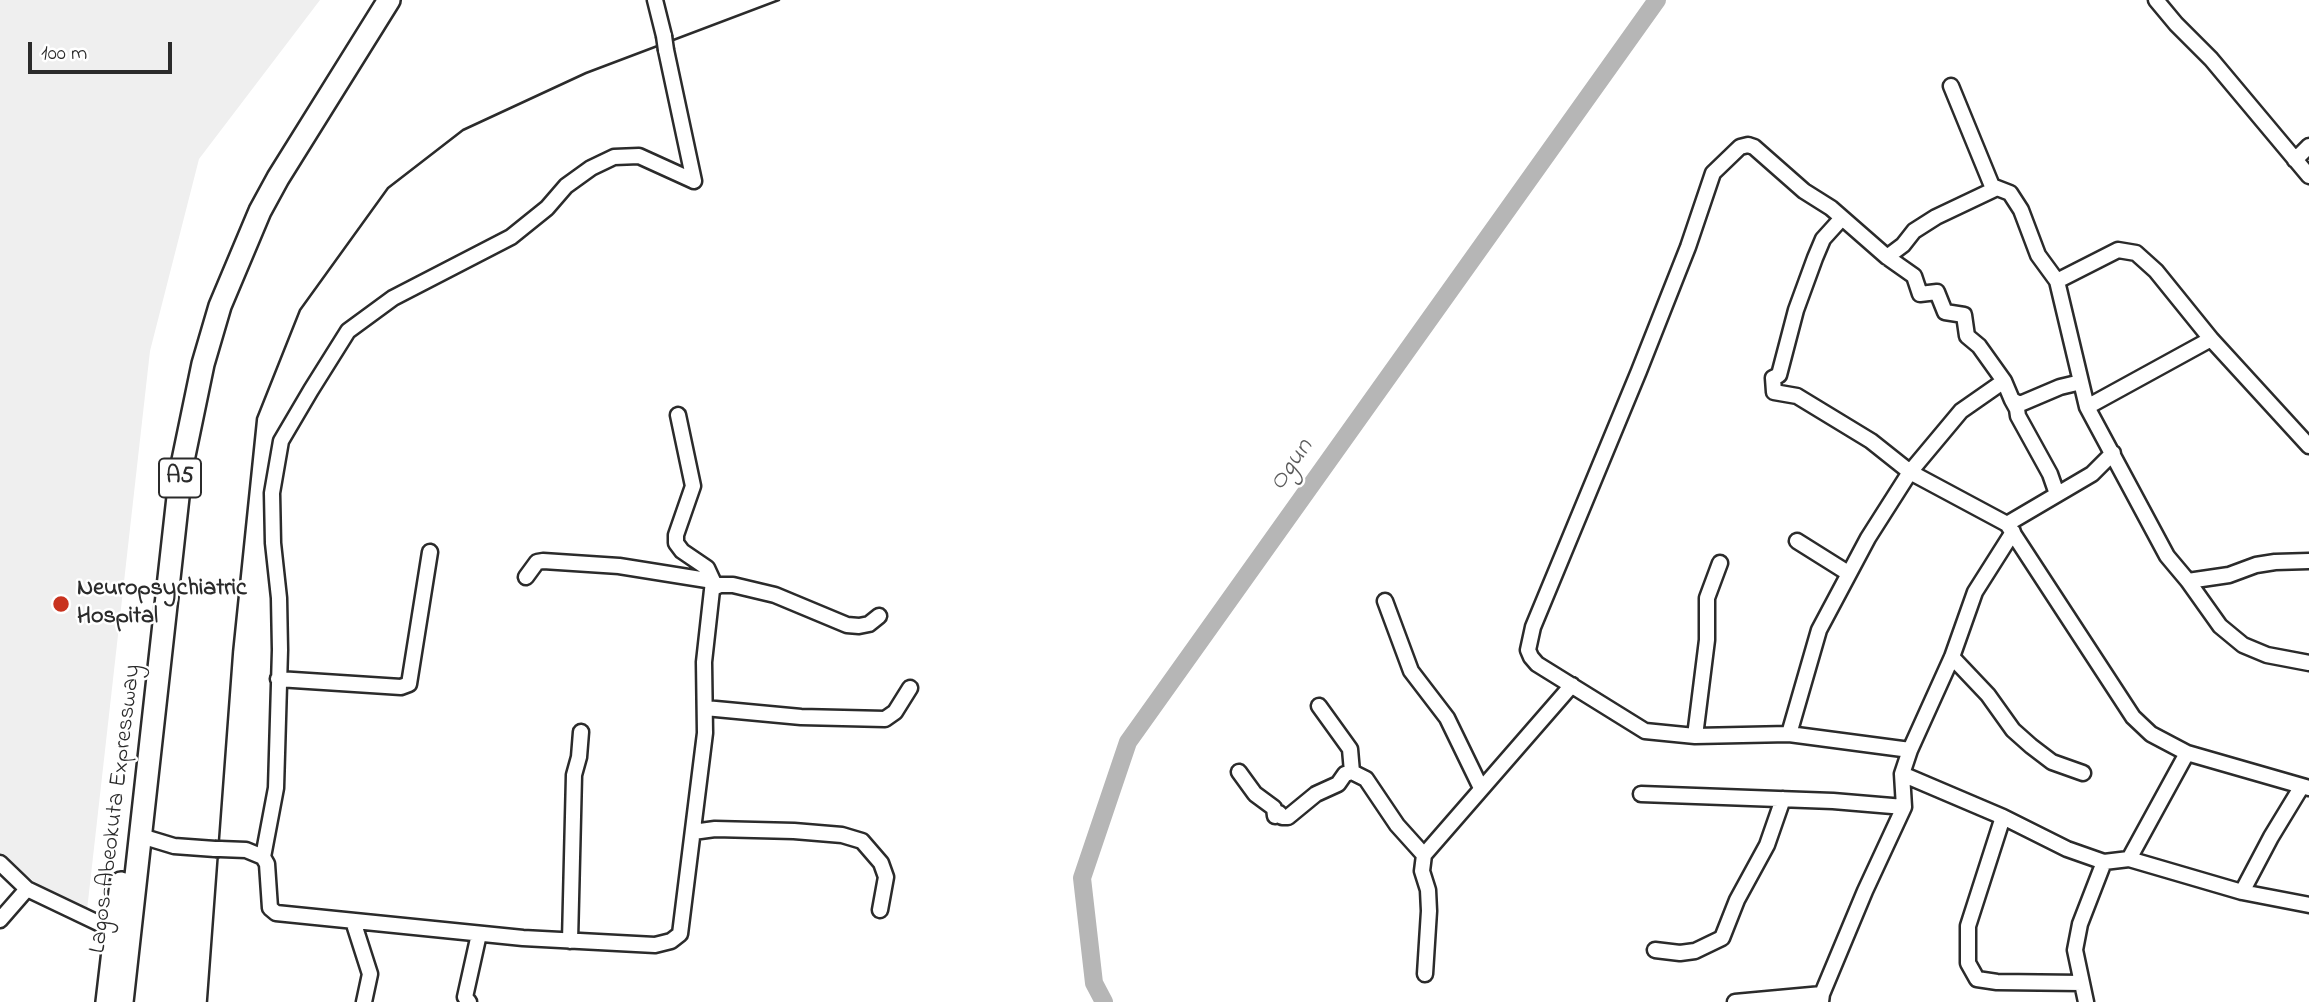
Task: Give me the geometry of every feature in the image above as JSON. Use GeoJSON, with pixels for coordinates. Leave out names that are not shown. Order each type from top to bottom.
{"type":"FeatureCollection","features":[{"type":"Feature","properties":{"kind":"highway","name":"Lagos-Abeokuta Expressway"},"geometry":{"type":"LineString","coordinates":[[107,1002],[170,475],[192,356],[219,273],[251,201],[373,0]]}},
{"type":"Feature","properties":{"kind":"highway","name":"Lagos-Abeokuta Expressway"},"geometry":{"type":"LineString","coordinates":[[122,1002],[181,470],[197,389],[212,332],[237,264],[266,200],[389,0]]}},
{"type":"Feature","properties":{"kind":"street"},"geometry":{"type":"LineString","coordinates":[[263,857],[276,788],[280,650],[272,493],[281,441],[348,331],[393,298],[511,237],[591,168],[614,157],[639,156],[694,181],[654,0]]}},
{"type":"Feature","properties":{"kind":"street"},"geometry":{"type":"LineString","coordinates":[[2161,2],[2175,24],[2211,59],[2309,176]]}},
{"type":"Feature","properties":{"kind":"street"},"geometry":{"type":"LineString","coordinates":[[1887,257],[1903,245],[1914,231],[1995,188],[1951,86]]}},
{"type":"Feature","properties":{"kind":"street"},"geometry":{"type":"LineString","coordinates":[[2295,160],[2309,146]]}},
{"type":"Feature","properties":{"kind":"street"},"geometry":{"type":"LineString","coordinates":[[1910,750],[1789,734],[1695,736],[1645,732],[1537,664],[1528,650],[1533,627],[1639,371],[1688,247],[1713,173],[1740,147],[1754,147],[1804,191],[1914,276],[1920,294],[1937,292],[1945,312],[1964,315],[1968,336],[1979,346],[2004,381],[2018,416],[2050,474],[2057,494]]}},
{"type":"Feature","properties":{"kind":"street"},"geometry":{"type":"LineString","coordinates":[[1992,186],[2010,193],[2021,210],[2038,255],[2057,281],[2087,407],[2167,556],[2189,581],[2220,626],[2243,645],[2267,655],[2309,663]]}},
{"type":"Feature","properties":{"kind":"street"},"geometry":{"type":"LineString","coordinates":[[1842,218],[1823,239],[1815,258],[1796,310],[1779,375],[1773,378],[1774,392],[1797,396],[1871,441],[1910,472],[2010,528],[2133,717],[2151,734],[2187,753],[2306,787],[2271,837],[2242,891]]}},
{"type":"Feature","properties":{"kind":"street"},"geometry":{"type":"LineString","coordinates":[[2057,281],[2118,250],[2136,253],[2156,271],[2211,339],[2309,446]]}},
{"type":"Feature","properties":{"kind":"street"},"geometry":{"type":"LineString","coordinates":[[2087,407],[2211,339]]}},
{"type":"Feature","properties":{"kind":"street"},"geometry":{"type":"LineString","coordinates":[[1789,734],[1819,630],[1848,573],[1910,472],[1961,411],[2004,381]]}},
{"type":"Feature","properties":{"kind":"street"},"geometry":{"type":"LineString","coordinates":[[2012,400],[2020,404],[2060,387],[2081,382]]}},
{"type":"Feature","properties":{"kind":"street"},"geometry":{"type":"LineString","coordinates":[[141,836],[174,846],[255,852],[263,857],[267,864],[270,908],[276,913],[570,941],[655,945],[671,942],[681,934],[705,733],[704,662],[713,584],[707,568],[682,551],[676,543],[676,536],[694,486],[678,415]]}},
{"type":"Feature","properties":{"kind":"street"},"geometry":{"type":"LineString","coordinates":[[1735,1002],[1821,998],[1904,807],[1902,774],[1952,657],[1975,592],[2010,528],[2057,494],[2092,474],[2113,453]]}},
{"type":"Feature","properties":{"kind":"street"},"geometry":{"type":"LineString","coordinates":[[1797,541],[1848,573]]}},
{"type":"Feature","properties":{"kind":"street"},"geometry":{"type":"LineString","coordinates":[[278,679],[401,687],[409,684],[430,552]]}},
{"type":"Feature","properties":{"kind":"street"},"geometry":{"type":"LineString","coordinates":[[526,577],[537,562],[543,561],[619,566],[713,584],[733,585],[775,595],[847,625],[869,624],[879,616]]}},
{"type":"Feature","properties":{"kind":"street"},"geometry":{"type":"LineString","coordinates":[[2189,581],[2229,575],[2256,565],[2309,562]]}},
{"type":"Feature","properties":{"kind":"street"},"geometry":{"type":"LineString","coordinates":[[1695,736],[1707,640],[1707,598],[1720,563]]}},
{"type":"Feature","properties":{"kind":"street"},"geometry":{"type":"LineString","coordinates":[[1385,601],[1411,671],[1447,718],[1481,788]]}},
{"type":"Feature","properties":{"kind":"street"},"geometry":{"type":"LineString","coordinates":[[1952,657],[1988,695],[2013,730],[2031,746],[2052,762],[2083,773]]}},
{"type":"Feature","properties":{"kind":"street"},"geometry":{"type":"LineString","coordinates":[[1425,974],[1429,911],[1422,871],[1424,855],[1572,685]]}},
{"type":"Feature","properties":{"kind":"street"},"geometry":{"type":"LineString","coordinates":[[705,708],[801,717],[885,719],[895,712],[910,688]]}},
{"type":"Feature","properties":{"kind":"street"},"geometry":{"type":"LineString","coordinates":[[1319,706],[1350,749],[1352,772]]}},
{"type":"Feature","properties":{"kind":"street"},"geometry":{"type":"LineString","coordinates":[[570,941],[574,775],[581,732]]}},
{"type":"Feature","properties":{"kind":"street"},"geometry":{"type":"LineString","coordinates":[[2129,859],[2187,753]]}},
{"type":"Feature","properties":{"kind":"street"},"geometry":{"type":"LineString","coordinates":[[1239,772],[1255,794],[1274,808],[1275,816],[1279,813],[1282,817],[1288,817],[1316,794],[1338,784],[1345,774],[1352,772],[1366,779],[1397,825],[1424,855]]}},
{"type":"Feature","properties":{"kind":"street"},"geometry":{"type":"LineString","coordinates":[[1902,774],[2003,817],[2067,849],[2104,862],[2129,859],[2242,891],[2309,905]]}},
{"type":"Feature","properties":{"kind":"street"},"geometry":{"type":"LineString","coordinates":[[1641,794],[1904,807]]}},
{"type":"Feature","properties":{"kind":"street"},"geometry":{"type":"LineString","coordinates":[[1655,950],[1680,953],[1695,951],[1722,939],[1737,900],[1767,845],[1783,799]]}},
{"type":"Feature","properties":{"kind":"street"},"geometry":{"type":"LineString","coordinates":[[2003,817],[1968,926],[1968,963],[1978,979],[1997,982],[2082,983]]}},
{"type":"Feature","properties":{"kind":"street"},"geometry":{"type":"LineString","coordinates":[[693,832],[715,829],[794,831],[842,835],[862,841],[881,863],[886,877],[880,910]]}},
{"type":"Feature","properties":{"kind":"street"},"geometry":{"type":"LineString","coordinates":[[2086,1002],[2075,950],[2080,924],[2104,862]]}},
{"type":"Feature","properties":{"kind":"street"},"geometry":{"type":"LineString","coordinates":[[0,863],[27,889],[115,932]]}},
{"type":"Feature","properties":{"kind":"street"},"geometry":{"type":"LineString","coordinates":[[0,920],[27,889]]}},
{"type":"Feature","properties":{"kind":"street"},"geometry":{"type":"LineString","coordinates":[[353,921],[370,974],[364,1002]]}},
{"type":"Feature","properties":{"kind":"street"},"geometry":{"type":"LineString","coordinates":[[469,1002],[465,998],[479,934]]}},
{"type":"Feature","properties":{"kind":"shaded area","name":"Neuropsychiatric Hospital"},"geometry":{"type":"Polygon","coordinates":[[[0,0],[320,0],[199,159],[150,351],[86,919],[0,857],[0,0]]]}},
{"type":"Feature","properties":{"kind":"waterway","name":"Ogun"},"geometry":{"type":"LineString","coordinates":[[1104,1002],[1094,983],[1082,878],[1128,742],[1657,0]]}},
{"type":"Feature","properties":{"kind":"railway"},"geometry":{"type":"LineString","coordinates":[[207,1002],[233,651],[257,418],[300,310],[388,188],[463,130],[586,73],[779,0]]}},
{"type":"Feature","properties":{"kind":"place","name":"Neuropsychiatric Hospital"},"geometry":{"type":"Point","coordinates":[61,604]}}]}
